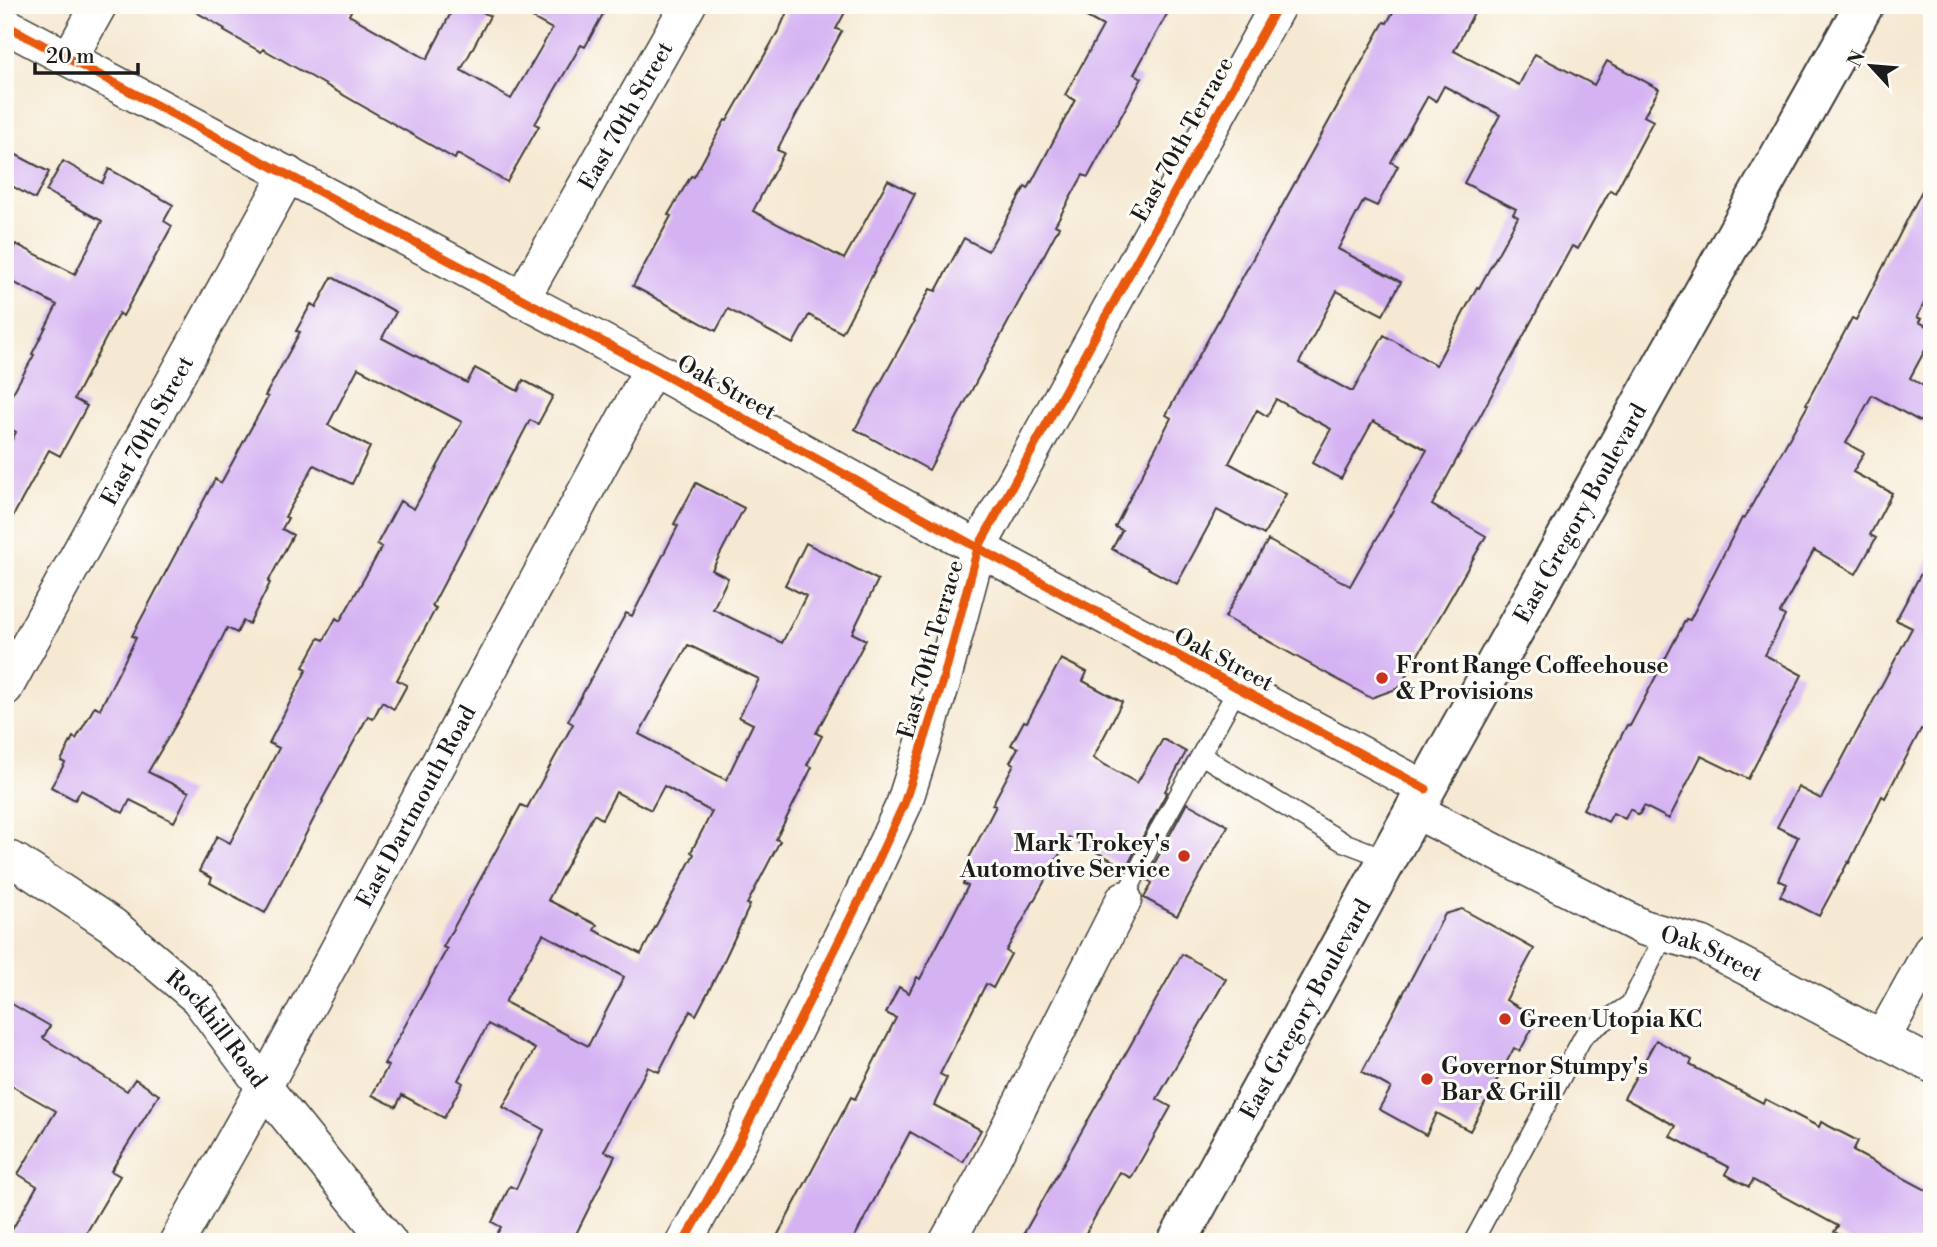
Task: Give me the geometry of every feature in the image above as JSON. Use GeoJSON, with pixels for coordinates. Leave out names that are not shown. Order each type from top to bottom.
{"type":"FeatureCollection","features":[{"type":"Feature","properties":{"kind":"main road","name":"East Gregory Boulevard"},"geometry":{"type":"LineString","coordinates":[[1186,1239],[1420,799],[1864,5]]}},
{"type":"Feature","properties":{"kind":"street"},"geometry":{"type":"LineString","coordinates":[[69,59],[99,5]]}},
{"type":"Feature","properties":{"kind":"street","name":"East 70th Street"},"geometry":{"type":"LineString","coordinates":[[522,300],[688,5]]}},
{"type":"Feature","properties":{"kind":"street","name":"East 70th Terrace"},"geometry":{"type":"LineString","coordinates":[[684,1242],[730,1160],[862,897],[904,804],[942,684],[978,548],[1278,5]]}},
{"type":"Feature","properties":{"kind":"street","name":"Oak Street"},"geometry":{"type":"LineString","coordinates":[[5,25],[652,368],[1238,688],[1420,799],[1644,928],[1702,944],[1932,1065]]}},
{"type":"Feature","properties":{"kind":"street","name":"East 70th Street"},"geometry":{"type":"LineString","coordinates":[[5,688],[288,174]]}},
{"type":"Feature","properties":{"kind":"street","name":"East Dartmouth Road"},"geometry":{"type":"LineString","coordinates":[[177,1242],[264,1087],[652,368]]}},
{"type":"Feature","properties":{"kind":"street","name":"Rockhill Road"},"geometry":{"type":"LineString","coordinates":[[5,857],[112,925],[198,999],[264,1087],[389,1242]]}},
{"type":"Feature","properties":{"kind":"street"},"geometry":{"type":"LineString","coordinates":[[947,1242],[983,1178],[1124,899]]}},
{"type":"Feature","properties":{"kind":"street"},"geometry":{"type":"LineString","coordinates":[[1882,1039],[1932,949]]}},
{"type":"Feature","properties":{"kind":"lane"},"geometry":{"type":"LineString","coordinates":[[1124,899],[1238,688]]}},
{"type":"Feature","properties":{"kind":"lane"},"geometry":{"type":"LineString","coordinates":[[1201,755],[1343,842],[1388,859]]}},
{"type":"Feature","properties":{"kind":"lane"},"geometry":{"type":"LineString","coordinates":[[1473,1242],[1584,1035],[1630,1004],[1665,934]]}},
{"type":"Feature","properties":{"kind":"building"},"geometry":{"type":"Polygon","coordinates":[[[184,5],[354,5],[349,15],[427,59],[455,5],[470,5],[490,16],[461,70],[511,99],[552,29],[509,5],[608,5],[585,47],[581,45],[535,124],[539,126],[507,182],[457,154],[455,159],[263,49],[261,52],[224,31],[225,29],[184,5]]]}},
{"type":"Feature","properties":{"kind":"building"},"geometry":{"type":"Polygon","coordinates":[[[790,5],[849,5],[836,29],[842,31],[777,150],[784,153],[753,211],[844,259],[888,180],[915,194],[842,333],[809,315],[793,344],[728,309],[716,331],[633,286],[671,216],[668,215],[691,176],[694,177],[725,120],[727,121],[780,28],[790,5]]]}},
{"type":"Feature","properties":{"kind":"building"},"geometry":{"type":"Polygon","coordinates":[[[1065,5],[1172,5],[1134,74],[1142,78],[1088,177],[1083,175],[1055,225],[1059,227],[929,470],[855,429],[930,289],[936,291],[964,238],[988,251],[1025,187],[1028,189],[1075,100],[1065,95],[1103,26],[1065,5]]]}},
{"type":"Feature","properties":{"kind":"building"},"geometry":{"type":"Polygon","coordinates":[[[1397,5],[1478,5],[1454,51],[1519,85],[1535,54],[1594,85],[1607,61],[1659,89],[1644,116],[1653,121],[1615,193],[1610,190],[1578,249],[1572,246],[1432,505],[1486,536],[1399,688],[1371,698],[1225,617],[1268,540],[1350,586],[1427,450],[1373,421],[1341,479],[1312,463],[1331,429],[1276,399],[1267,416],[1257,410],[1229,463],[1286,494],[1264,535],[1217,510],[1177,584],[1112,549],[1122,530],[1115,527],[1171,418],[1166,415],[1384,22],[1387,23],[1397,5]],[[1444,86],[1436,101],[1428,96],[1391,162],[1398,166],[1377,206],[1364,200],[1338,249],[1401,282],[1383,315],[1337,291],[1299,363],[1353,391],[1384,335],[1436,365],[1518,217],[1513,214],[1516,209],[1464,183],[1500,115],[1444,86]]]}},
{"type":"Feature","properties":{"kind":"building"},"geometry":{"type":"Polygon","coordinates":[[[5,149],[49,172],[35,199],[5,182],[5,149]]]}},
{"type":"Feature","properties":{"kind":"building"},"geometry":{"type":"Polygon","coordinates":[[[63,161],[102,183],[109,169],[173,205],[164,221],[172,226],[123,316],[119,313],[74,399],[87,406],[60,456],[49,450],[5,531],[5,453],[16,432],[5,426],[5,407],[34,355],[32,354],[57,305],[5,278],[5,264],[16,244],[75,274],[102,221],[46,191],[63,161]]]}},
{"type":"Feature","properties":{"kind":"building"},"geometry":{"type":"Polygon","coordinates":[[[1932,171],[1932,288],[1917,317],[1921,319],[1919,322],[1932,329],[1932,337],[1910,378],[1932,391],[1932,428],[1872,395],[1846,443],[1864,453],[1853,472],[1892,493],[1870,535],[1876,538],[1856,574],[1814,550],[1780,613],[1785,616],[1765,655],[1802,675],[1748,779],[1701,756],[1669,819],[1644,806],[1639,815],[1630,809],[1625,819],[1613,813],[1608,822],[1583,809],[1686,619],[1690,620],[1742,518],[1744,519],[1808,405],[1806,404],[1852,318],[1856,320],[1932,171]]]}},
{"type":"Feature","properties":{"kind":"building"},"geometry":{"type":"Polygon","coordinates":[[[332,277],[396,312],[382,338],[467,383],[475,368],[518,391],[523,380],[553,396],[538,424],[530,420],[432,606],[436,608],[397,680],[407,685],[394,709],[382,702],[373,719],[368,716],[265,913],[210,883],[212,878],[199,871],[217,836],[230,843],[279,748],[269,743],[307,669],[303,667],[319,638],[324,640],[336,618],[340,621],[382,547],[377,544],[400,501],[414,509],[462,422],[358,368],[328,425],[370,447],[352,484],[314,465],[285,517],[288,518],[282,529],[293,535],[249,624],[243,621],[237,633],[227,628],[195,692],[148,772],[189,792],[174,822],[130,800],[123,813],[81,790],[75,800],[51,787],[65,763],[61,761],[73,737],[76,739],[95,706],[100,709],[136,638],[132,636],[215,479],[221,483],[268,397],[265,396],[300,332],[296,331],[311,304],[316,307],[332,277]]]}},
{"type":"Feature","properties":{"kind":"building"},"geometry":{"type":"Polygon","coordinates":[[[696,483],[744,508],[712,570],[728,578],[713,609],[782,643],[806,596],[785,585],[806,543],[878,580],[852,633],[866,640],[816,733],[822,736],[807,765],[812,767],[776,839],[780,841],[747,904],[750,905],[721,967],[696,1015],[690,1011],[659,1072],[648,1067],[604,1151],[615,1156],[572,1242],[492,1242],[501,1227],[492,1222],[510,1186],[516,1189],[544,1130],[503,1107],[535,1049],[488,1024],[458,1080],[463,1083],[444,1118],[402,1095],[396,1107],[372,1095],[388,1066],[384,1064],[447,949],[443,947],[521,805],[527,808],[573,724],[568,721],[626,613],[632,616],[678,526],[674,524],[696,483]],[[688,645],[639,734],[726,780],[753,724],[739,717],[759,679],[688,645]],[[664,786],[651,810],[616,792],[602,819],[594,814],[548,900],[597,925],[594,930],[641,954],[694,854],[691,852],[712,812],[664,786]],[[543,934],[505,1002],[588,1046],[624,977],[543,934]]]}},
{"type":"Feature","properties":{"kind":"building"},"geometry":{"type":"Polygon","coordinates":[[[1932,553],[1932,714],[1923,730],[1921,729],[1885,798],[1882,796],[1819,916],[1780,896],[1787,884],[1778,880],[1798,837],[1777,827],[1798,787],[1821,799],[1912,628],[1896,620],[1932,553]]]}},
{"type":"Feature","properties":{"kind":"building"},"geometry":{"type":"Polygon","coordinates":[[[1061,659],[1087,672],[1083,681],[1122,702],[1093,758],[1137,783],[1163,739],[1186,752],[1165,791],[1167,792],[1126,868],[1069,837],[1006,951],[1011,954],[993,988],[986,984],[940,1074],[947,1078],[934,1105],[981,1130],[963,1162],[910,1132],[852,1242],[774,1242],[851,1097],[855,1099],[896,1018],[886,1013],[899,987],[909,993],[917,977],[920,979],[968,886],[963,884],[973,865],[967,862],[996,806],[992,805],[1014,764],[1010,762],[1018,748],[1011,745],[1024,721],[1027,722],[1061,659]]]}},
{"type":"Feature","properties":{"kind":"building","name":"Mark Trokey's Automotive Service"},"geometry":{"type":"Polygon","coordinates":[[[1187,803],[1228,826],[1177,916],[1144,898],[1152,883],[1146,879],[1187,803]]]}},
{"type":"Feature","properties":{"kind":"building"},"geometry":{"type":"Polygon","coordinates":[[[1462,909],[1534,949],[1506,1000],[1538,1018],[1520,1051],[1514,1048],[1470,1131],[1437,1113],[1426,1135],[1379,1109],[1391,1088],[1362,1072],[1445,914],[1462,909]]]}},
{"type":"Feature","properties":{"kind":"building"},"geometry":{"type":"Polygon","coordinates":[[[1182,954],[1226,979],[1157,1099],[1171,1107],[1131,1178],[1120,1172],[1081,1242],[1019,1242],[1182,954]]]}},
{"type":"Feature","properties":{"kind":"building"},"geometry":{"type":"Polygon","coordinates":[[[5,1000],[50,1026],[43,1038],[127,1091],[135,1079],[159,1095],[111,1171],[120,1176],[81,1242],[5,1242],[37,1186],[18,1174],[56,1111],[5,1082],[5,1000]]]}},
{"type":"Feature","properties":{"kind":"building"},"geometry":{"type":"Polygon","coordinates":[[[1656,1040],[1692,1060],[1690,1065],[1763,1103],[1765,1099],[1819,1127],[1821,1122],[1858,1141],[1853,1151],[1932,1193],[1932,1242],[1853,1242],[1834,1232],[1838,1226],[1753,1180],[1749,1187],[1725,1174],[1729,1167],[1670,1136],[1676,1126],[1624,1098],[1656,1040]]]}},
{"type":"Feature","properties":{"kind":"cycle path"},"geometry":{"type":"LineString","coordinates":[[684,1242],[730,1160],[861,897],[904,804],[942,684],[978,548],[1278,5]]}},
{"type":"Feature","properties":{"kind":"cycle path"},"geometry":{"type":"LineString","coordinates":[[5,25],[652,368],[978,548],[1426,789]]}},
{"type":"Feature","properties":{"kind":"place","name":"Front Range Coffeehouse & Provisions"},"geometry":{"type":"Point","coordinates":[1382,678]}},
{"type":"Feature","properties":{"kind":"place","name":"Mark Trokey's Automotive Service"},"geometry":{"type":"Point","coordinates":[1184,856]}},
{"type":"Feature","properties":{"kind":"place","name":"Green Utopia KC"},"geometry":{"type":"Point","coordinates":[1505,1019]}},
{"type":"Feature","properties":{"kind":"place","name":"Governor Stumpy's Bar & Grill"},"geometry":{"type":"Point","coordinates":[1427,1079]}}]}
